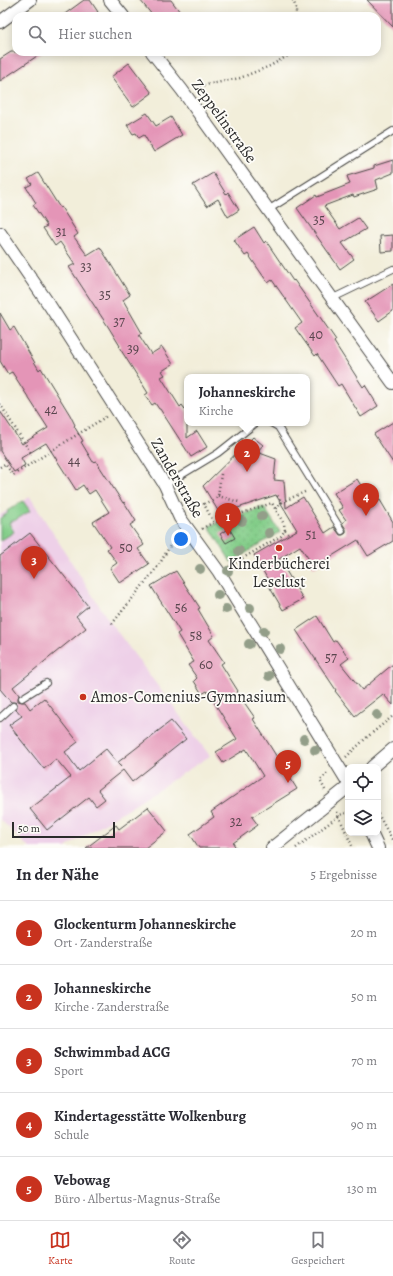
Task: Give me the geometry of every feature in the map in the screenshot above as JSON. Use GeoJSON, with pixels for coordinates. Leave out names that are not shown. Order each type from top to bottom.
{"type":"FeatureCollection","features":[{"type":"Feature","properties":{"kind":"street"},"geometry":{"type":"LineString","coordinates":[[14,12],[30,0]]}},
{"type":"Feature","properties":{"kind":"street"},"geometry":{"type":"LineString","coordinates":[[110,0],[120,12]]}},
{"type":"Feature","properties":{"kind":"street"},"geometry":{"type":"LineString","coordinates":[[0,22],[12,13]]}},
{"type":"Feature","properties":{"kind":"street","name":"Zeppelinstraße"},"geometry":{"type":"LineString","coordinates":[[155,56],[182,90],[393,383]]}},
{"type":"Feature","properties":{"kind":"street","name":"Zanderstraße"},"geometry":{"type":"LineString","coordinates":[[0,233],[4,245],[50,306],[165,484],[180,518],[192,537],[219,572],[345,777]]}},
{"type":"Feature","properties":{"kind":"street"},"geometry":{"type":"LineString","coordinates":[[376,764],[393,749]]}},
{"type":"Feature","properties":{"kind":"street"},"geometry":{"type":"LineString","coordinates":[[272,848],[345,789]]}},
{"type":"Feature","properties":{"kind":"street"},"geometry":{"type":"LineString","coordinates":[[372,836],[378,848]]}},
{"type":"Feature","properties":{"kind":"lane"},"geometry":{"type":"LineString","coordinates":[[268,210],[393,131]]}},
{"type":"Feature","properties":{"kind":"lane"},"geometry":{"type":"LineString","coordinates":[[333,298],[393,269]]}},
{"type":"Feature","properties":{"kind":"lane"},"geometry":{"type":"LineString","coordinates":[[165,484],[218,453],[252,426]]}},
{"type":"Feature","properties":{"kind":"lane"},"geometry":{"type":"LineString","coordinates":[[276,426],[342,531]]}},
{"type":"Feature","properties":{"kind":"lane"},"geometry":{"type":"LineString","coordinates":[[22,698],[46,683]]}},
{"type":"Feature","properties":{"kind":"lane"},"geometry":{"type":"LineString","coordinates":[[0,718],[13,706]]}},
{"type":"Feature","properties":{"kind":"path"},"geometry":{"type":"LineString","coordinates":[[294,0],[296,12]]}},
{"type":"Feature","properties":{"kind":"path"},"geometry":{"type":"LineString","coordinates":[[182,90],[240,78],[270,66],[287,56]]}},
{"type":"Feature","properties":{"kind":"path"},"geometry":{"type":"LineString","coordinates":[[0,404],[32,455]]}},
{"type":"Feature","properties":{"kind":"path"},"geometry":{"type":"LineString","coordinates":[[0,467],[6,464],[13,475],[117,410]]}},
{"type":"Feature","properties":{"kind":"path"},"geometry":{"type":"LineString","coordinates":[[221,474],[217,497],[239,502]]}},
{"type":"Feature","properties":{"kind":"path"},"geometry":{"type":"LineString","coordinates":[[276,509],[282,502],[315,487]]}},
{"type":"Feature","properties":{"kind":"path"},"geometry":{"type":"LineString","coordinates":[[277,495],[282,502]]}},
{"type":"Feature","properties":{"kind":"path"},"geometry":{"type":"LineString","coordinates":[[212,500],[204,504],[214,523]]}},
{"type":"Feature","properties":{"kind":"path"},"geometry":{"type":"LineString","coordinates":[[112,624],[159,564],[171,544],[192,537],[208,525],[272,503],[288,534]]}},
{"type":"Feature","properties":{"kind":"path"},"geometry":{"type":"LineString","coordinates":[[219,572],[281,536],[285,530]]}},
{"type":"Feature","properties":{"kind":"path"},"geometry":{"type":"LineString","coordinates":[[320,780],[366,738],[393,716]]}},
{"type":"Feature","properties":{"kind":"path"},"geometry":{"type":"LineString","coordinates":[[296,848],[340,815],[345,813]]}},
{"type":"Feature","properties":{"kind":"path"},"geometry":{"type":"LineString","coordinates":[[340,815],[353,848]]}},
{"type":"Feature","properties":{"kind":"path"},"geometry":{"type":"LineString","coordinates":[[381,819],[393,841]]}},
{"type":"Feature","properties":{"kind":"shaded area","name":"Amos-Comenius-Gymnasium"},"geometry":{"type":"Polygon","coordinates":[[[30,497],[107,618],[210,756],[65,848],[29,848],[0,819],[0,515],[30,497]]]}},
{"type":"Feature","properties":{"kind":"green space"},"geometry":{"type":"Polygon","coordinates":[[[23,501],[30,511],[9,523],[14,532],[0,541],[0,518],[8,513],[7,511],[23,501]]]}},
{"type":"Feature","properties":{"kind":"green space"},"geometry":{"type":"Polygon","coordinates":[[[264,507],[280,532],[231,562],[209,526],[264,507]]]}},
{"type":"Feature","properties":{"kind":"building"},"geometry":{"type":"Polygon","coordinates":[[[84,0],[90,0],[98,12],[68,12],[84,0]]]}},
{"type":"Feature","properties":{"kind":"building"},"geometry":{"type":"Polygon","coordinates":[[[140,0],[171,0],[180,12],[150,12],[140,0]]]}},
{"type":"Feature","properties":{"kind":"building"},"geometry":{"type":"Polygon","coordinates":[[[367,0],[393,0],[393,27],[381,15],[381,12],[379,12],[367,0]]]}},
{"type":"Feature","properties":{"kind":"building"},"geometry":{"type":"Polygon","coordinates":[[[11,52],[12,56],[37,56],[0,81],[0,59],[11,52]]]}},
{"type":"Feature","properties":{"kind":"building"},"geometry":{"type":"Polygon","coordinates":[[[129,63],[152,93],[133,107],[111,77],[129,63]]]}},
{"type":"Feature","properties":{"kind":"building"},"geometry":{"type":"Polygon","coordinates":[[[147,113],[156,126],[171,117],[182,135],[154,152],[144,135],[139,138],[136,133],[133,134],[127,125],[147,113]]]}},
{"type":"Feature","properties":{"kind":"building"},"geometry":{"type":"Polygon","coordinates":[[[393,160],[393,173],[376,180],[378,189],[354,197],[353,195],[324,206],[340,229],[358,218],[366,229],[342,243],[354,259],[340,269],[297,208],[316,195],[317,197],[350,184],[347,176],[374,168],[374,166],[393,160]]]}},
{"type":"Feature","properties":{"kind":"building"},"geometry":{"type":"Polygon","coordinates":[[[38,173],[78,234],[74,237],[87,255],[100,247],[130,295],[123,300],[142,333],[139,335],[151,354],[162,347],[173,364],[162,371],[165,375],[161,377],[180,407],[182,405],[184,408],[184,426],[187,426],[187,438],[197,431],[207,447],[191,457],[160,409],[155,403],[152,405],[145,395],[148,393],[119,347],[120,346],[109,328],[69,267],[75,264],[60,242],[55,246],[43,228],[47,226],[33,205],[36,203],[26,187],[32,184],[28,179],[38,173]]]}},
{"type":"Feature","properties":{"kind":"building"},"geometry":{"type":"Polygon","coordinates":[[[213,173],[226,194],[228,192],[239,210],[228,217],[218,199],[207,206],[193,185],[213,173]]]}},
{"type":"Feature","properties":{"kind":"building"},"geometry":{"type":"Polygon","coordinates":[[[254,227],[264,243],[266,241],[336,340],[334,342],[363,387],[365,385],[378,406],[361,417],[341,384],[338,386],[317,354],[315,356],[295,328],[302,323],[272,280],[268,283],[248,254],[245,256],[234,240],[254,227]]]}},
{"type":"Feature","properties":{"kind":"building"},"geometry":{"type":"Polygon","coordinates":[[[393,235],[393,251],[381,252],[380,236],[393,235]]]}},
{"type":"Feature","properties":{"kind":"building"},"geometry":{"type":"Polygon","coordinates":[[[393,284],[393,311],[379,321],[365,302],[393,284]]]}},
{"type":"Feature","properties":{"kind":"building"},"geometry":{"type":"Polygon","coordinates":[[[0,313],[10,330],[14,327],[39,370],[41,368],[70,415],[75,425],[74,426],[83,441],[81,442],[93,462],[96,461],[136,521],[130,525],[144,545],[138,549],[149,564],[120,583],[110,568],[117,563],[107,549],[110,547],[93,522],[109,512],[95,490],[89,494],[83,485],[76,490],[46,443],[21,458],[25,465],[14,472],[0,451],[0,411],[22,444],[48,428],[12,372],[8,374],[0,361],[0,313]]]}},
{"type":"Feature","properties":{"kind":"building"},"geometry":{"type":"Polygon","coordinates":[[[393,422],[393,463],[374,434],[393,422]]]}},
{"type":"Feature","properties":{"kind":"building"},"geometry":{"type":"Polygon","coordinates":[[[253,437],[263,445],[257,452],[276,459],[274,480],[284,481],[286,508],[303,497],[325,533],[334,527],[340,535],[346,533],[346,529],[342,523],[346,520],[339,510],[343,508],[334,493],[357,479],[373,505],[380,500],[393,522],[393,541],[368,556],[358,540],[314,567],[300,546],[279,559],[303,599],[283,610],[266,581],[268,580],[254,555],[297,530],[276,495],[220,514],[203,486],[253,437]]]}},
{"type":"Feature","properties":{"kind":"building"},"geometry":{"type":"Polygon","coordinates":[[[229,528],[235,538],[226,543],[220,534],[229,528]]]}},
{"type":"Feature","properties":{"kind":"building"},"geometry":{"type":"Polygon","coordinates":[[[30,533],[88,606],[76,616],[86,628],[13,687],[19,695],[18,701],[25,702],[30,709],[44,698],[78,742],[65,752],[79,771],[106,749],[117,763],[171,721],[186,739],[132,782],[123,770],[98,790],[105,799],[96,806],[89,797],[47,830],[30,809],[71,777],[56,759],[44,769],[9,725],[22,716],[16,709],[17,703],[11,702],[0,689],[0,556],[30,533]]]}},
{"type":"Feature","properties":{"kind":"building"},"geometry":{"type":"Polygon","coordinates":[[[176,571],[200,608],[198,609],[214,636],[209,640],[224,662],[221,664],[238,691],[237,692],[255,718],[253,719],[297,789],[252,817],[258,825],[233,843],[236,848],[199,848],[190,834],[214,817],[211,812],[263,776],[246,749],[223,763],[216,752],[237,739],[207,691],[202,694],[194,681],[197,678],[188,665],[194,662],[177,634],[180,632],[151,586],[176,571]]]}},
{"type":"Feature","properties":{"kind":"building"},"geometry":{"type":"Polygon","coordinates":[[[317,616],[333,642],[336,640],[349,658],[341,664],[362,690],[393,664],[393,705],[383,694],[355,716],[335,691],[336,690],[296,630],[317,616]]]}},
{"type":"Feature","properties":{"kind":"building"},"geometry":{"type":"Polygon","coordinates":[[[148,807],[167,831],[145,848],[86,848],[116,825],[119,829],[148,807]]]}},
{"type":"Feature","properties":{"kind":"place","name":"Johanneskirche"},"geometry":{"type":"Point","coordinates":[247,472]}},
{"type":"Feature","properties":{"kind":"place","name":"Kindertagesstätte Wolkenburg"},"geometry":{"type":"Point","coordinates":[366,516]}},
{"type":"Feature","properties":{"kind":"place","name":"Glockenturm Johanneskirche"},"geometry":{"type":"Point","coordinates":[228,536]}},
{"type":"Feature","properties":{"kind":"place","name":"Kinderbücherei Leselust"},"geometry":{"type":"Point","coordinates":[279,548]}},
{"type":"Feature","properties":{"kind":"place","name":"Schwimmbad ACG"},"geometry":{"type":"Point","coordinates":[34,579]}},
{"type":"Feature","properties":{"kind":"place","name":"Amos-Comenius-Gymnasium"},"geometry":{"type":"Point","coordinates":[83,697]}},
{"type":"Feature","properties":{"kind":"place","name":"Vebowag"},"geometry":{"type":"Point","coordinates":[288,783]}}]}
